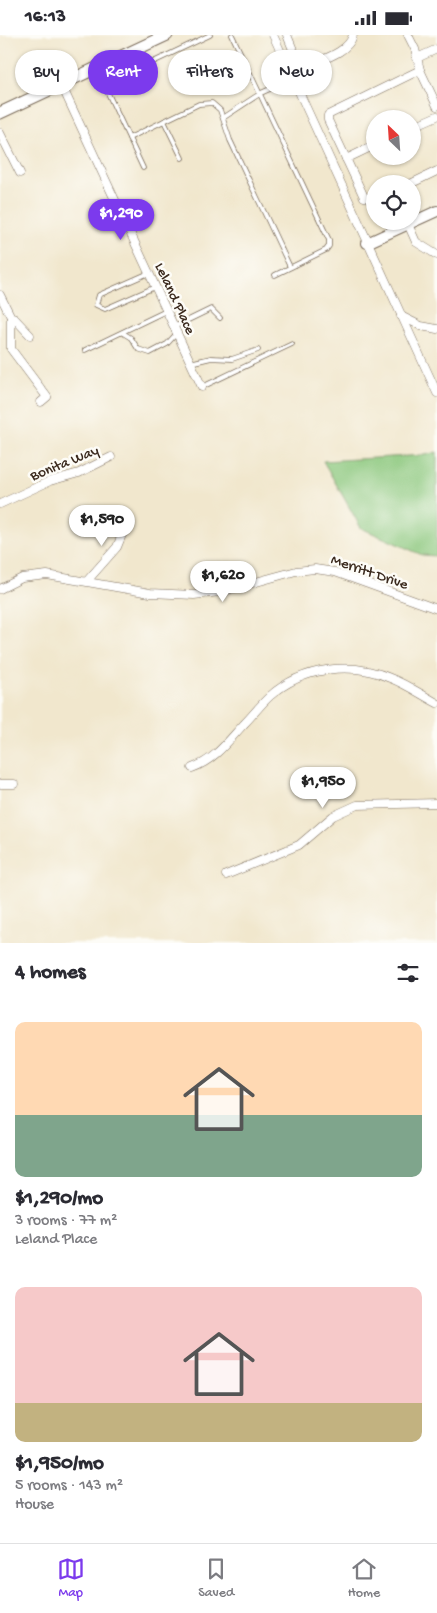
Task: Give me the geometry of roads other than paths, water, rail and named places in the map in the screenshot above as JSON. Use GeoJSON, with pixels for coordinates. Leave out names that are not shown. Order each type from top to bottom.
{"type":"FeatureCollection","features":[{"type":"Feature","properties":{"kind":"main road"},"geometry":{"type":"LineString","coordinates":[[78,76],[167,35]]}},
{"type":"Feature","properties":{"kind":"main road"},"geometry":{"type":"LineString","coordinates":[[0,113],[38,95]]}},
{"type":"Feature","properties":{"kind":"street"},"geometry":{"type":"LineString","coordinates":[[273,35],[279,50]]}},
{"type":"Feature","properties":{"kind":"street"},"geometry":{"type":"LineString","coordinates":[[287,35],[298,62],[308,66],[349,45],[353,35]]}},
{"type":"Feature","properties":{"kind":"street"},"geometry":{"type":"LineString","coordinates":[[408,35],[420,70],[436,104]]}},
{"type":"Feature","properties":{"kind":"street"},"geometry":{"type":"LineString","coordinates":[[417,58],[437,49]]}},
{"type":"Feature","properties":{"kind":"street"},"geometry":{"type":"LineString","coordinates":[[366,198],[364,197],[328,120],[328,115],[420,70]]}},
{"type":"Feature","properties":{"kind":"street","name":"Leland Place"},"geometry":{"type":"LineString","coordinates":[[66,95],[202,387]]}},
{"type":"Feature","properties":{"kind":"street"},"geometry":{"type":"LineString","coordinates":[[299,95],[437,393]]}},
{"type":"Feature","properties":{"kind":"street"},"geometry":{"type":"LineString","coordinates":[[421,123],[437,115]]}},
{"type":"Feature","properties":{"kind":"street"},"geometry":{"type":"LineString","coordinates":[[0,133],[20,173]]}},
{"type":"Feature","properties":{"kind":"street"},"geometry":{"type":"LineString","coordinates":[[346,159],[366,149]]}},
{"type":"Feature","properties":{"kind":"street"},"geometry":{"type":"LineString","coordinates":[[421,179],[437,171]]}},
{"type":"Feature","properties":{"kind":"street"},"geometry":{"type":"LineString","coordinates":[[421,218],[437,211]]}},
{"type":"Feature","properties":{"kind":"street"},"geometry":{"type":"LineString","coordinates":[[367,243],[395,230]]}},
{"type":"Feature","properties":{"kind":"street"},"geometry":{"type":"LineString","coordinates":[[411,230],[416,242],[437,255]]}},
{"type":"Feature","properties":{"kind":"street"},"geometry":{"type":"LineString","coordinates":[[0,295],[10,314],[30,335]]}},
{"type":"Feature","properties":{"kind":"street"},"geometry":{"type":"LineString","coordinates":[[10,314],[12,349],[47,397],[40,402]]}},
{"type":"Feature","properties":{"kind":"street"},"geometry":{"type":"LineString","coordinates":[[401,316],[421,326],[437,329]]}},
{"type":"Feature","properties":{"kind":"street","name":"Bonita Way"},"geometry":{"type":"LineString","coordinates":[[0,504],[111,457]]}},
{"type":"Feature","properties":{"kind":"street"},"geometry":{"type":"LineString","coordinates":[[87,581],[117,547],[128,520]]}},
{"type":"Feature","properties":{"kind":"street","name":"Merritt Drive"},"geometry":{"type":"LineString","coordinates":[[0,589],[22,578],[39,575],[87,581],[150,593],[194,595],[220,592],[296,571],[322,569],[437,609]]}},
{"type":"Feature","properties":{"kind":"street"},"geometry":{"type":"LineString","coordinates":[[192,768],[208,763],[279,689],[298,679],[319,672],[339,669],[369,671],[391,678],[437,703]]}},
{"type":"Feature","properties":{"kind":"street"},"geometry":{"type":"LineString","coordinates":[[0,784],[14,784]]}},
{"type":"Feature","properties":{"kind":"street"},"geometry":{"type":"LineString","coordinates":[[226,875],[299,845],[333,816],[357,805],[437,803]]}},
{"type":"Feature","properties":{"kind":"lane"},"geometry":{"type":"LineString","coordinates":[[143,168],[106,89],[109,83],[210,35]]}},
{"type":"Feature","properties":{"kind":"lane"},"geometry":{"type":"LineString","coordinates":[[223,118],[261,93],[232,35]]}},
{"type":"Feature","properties":{"kind":"lane"},"geometry":{"type":"LineString","coordinates":[[262,95],[329,240],[329,246],[326,250],[276,275]]}},
{"type":"Feature","properties":{"kind":"lane"},"geometry":{"type":"LineString","coordinates":[[129,138],[199,104],[212,103],[223,118],[230,141],[290,267]]}},
{"type":"Feature","properties":{"kind":"lane"},"geometry":{"type":"LineString","coordinates":[[164,121],[182,158]]}},
{"type":"Feature","properties":{"kind":"lane"},"geometry":{"type":"LineString","coordinates":[[149,273],[99,295],[96,305],[105,309],[155,287]]}},
{"type":"Feature","properties":{"kind":"lane"},"geometry":{"type":"LineString","coordinates":[[123,333],[131,338],[138,349],[150,353],[167,344],[176,330],[211,309],[220,318]]}},
{"type":"Feature","properties":{"kind":"lane"},"geometry":{"type":"LineString","coordinates":[[85,350],[167,311]]}},
{"type":"Feature","properties":{"kind":"lane"},"geometry":{"type":"LineString","coordinates":[[202,387],[292,344]]}},
{"type":"Feature","properties":{"kind":"lane"},"geometry":{"type":"LineString","coordinates":[[190,363],[210,358],[232,359],[258,350]]}}]}
